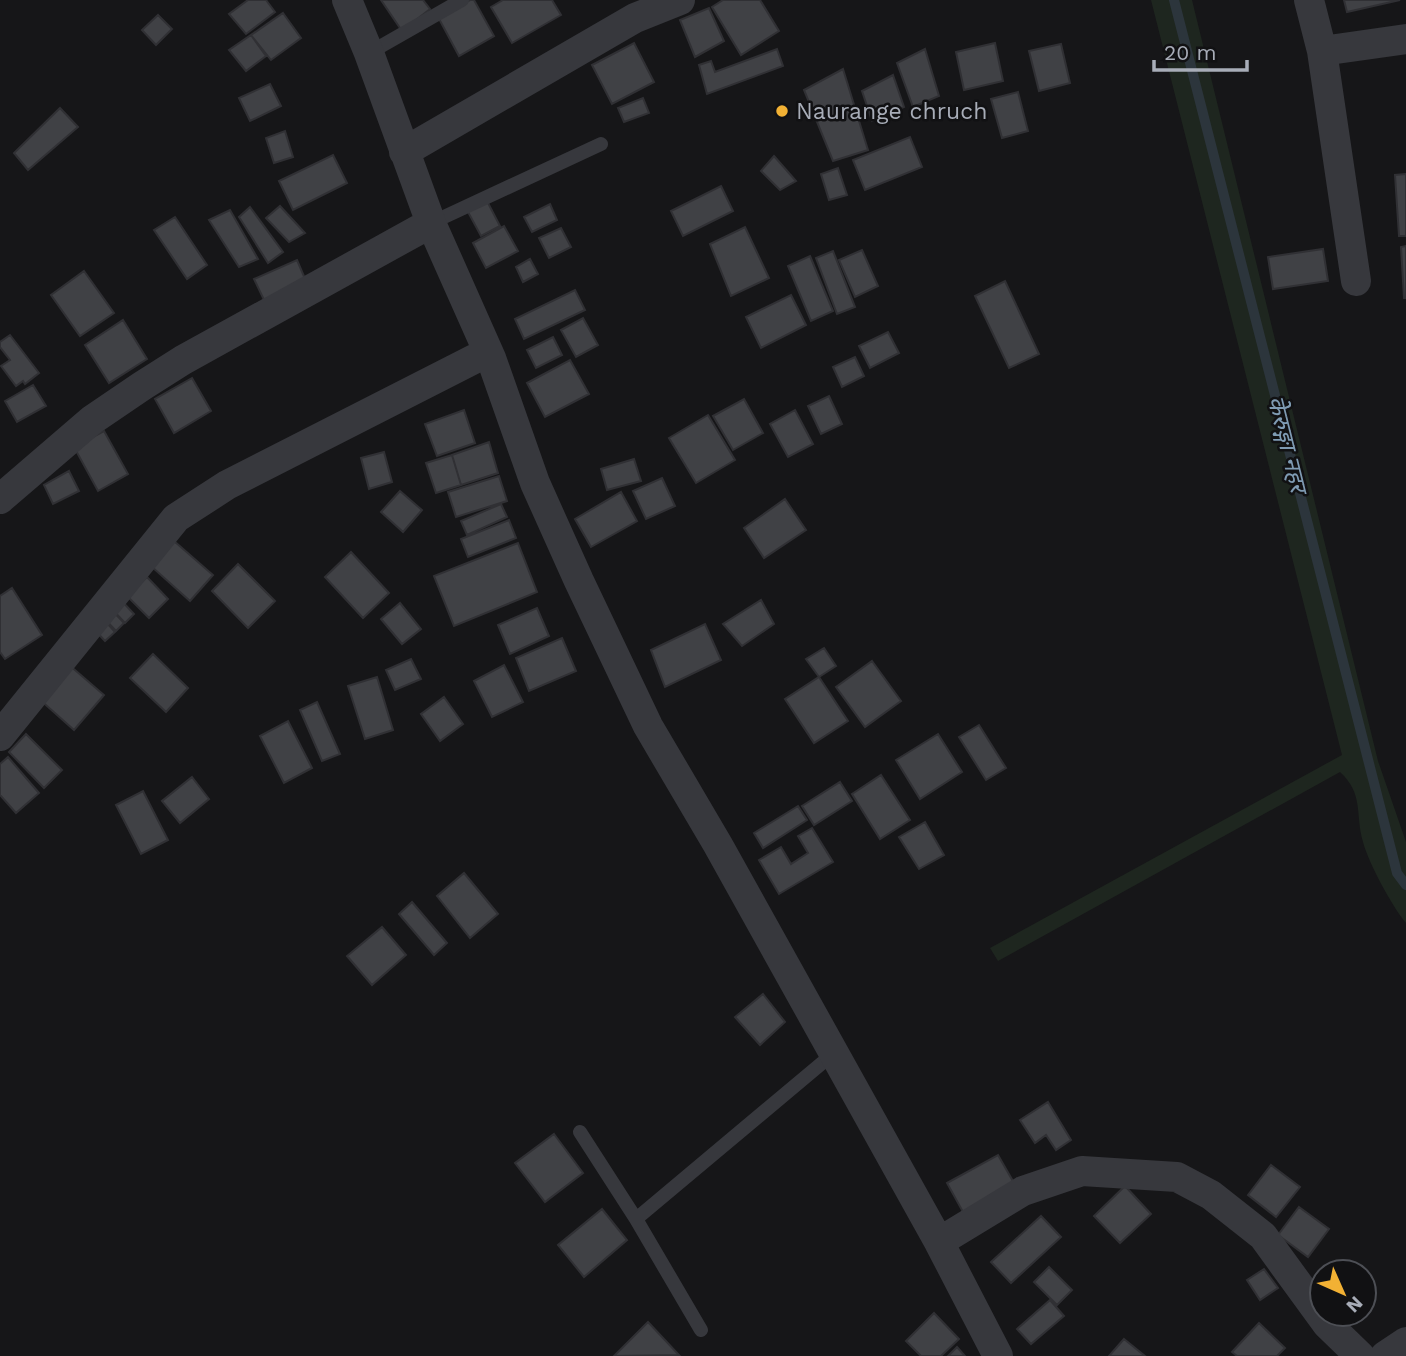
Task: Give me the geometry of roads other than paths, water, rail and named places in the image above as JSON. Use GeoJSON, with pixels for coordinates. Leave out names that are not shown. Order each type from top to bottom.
{"type":"FeatureCollection","features":[{"type":"Feature","properties":{"kind":"street"},"geometry":{"type":"LineString","coordinates":[[347,0],[431,223],[488,352],[535,483],[648,726],[834,1053],[939,1242],[998,1356]]}},
{"type":"Feature","properties":{"kind":"street"},"geometry":{"type":"LineString","coordinates":[[404,152],[635,18],[680,0]]}},
{"type":"Feature","properties":{"kind":"street"},"geometry":{"type":"LineString","coordinates":[[1309,0],[1322,51],[1356,281]]}},
{"type":"Feature","properties":{"kind":"street"},"geometry":{"type":"LineString","coordinates":[[1322,51],[1406,39]]}},
{"type":"Feature","properties":{"kind":"street"},"geometry":{"type":"LineString","coordinates":[[0,499],[92,420],[142,386],[183,360],[431,223]]}},
{"type":"Feature","properties":{"kind":"street"},"geometry":{"type":"LineString","coordinates":[[0,736],[176,518],[227,485],[488,352]]}},
{"type":"Feature","properties":{"kind":"street"},"geometry":{"type":"LineString","coordinates":[[939,1242],[1023,1191],[1082,1171],[1177,1177],[1210,1195],[1262,1236],[1327,1324],[1360,1356]]}},
{"type":"Feature","properties":{"kind":"street"},"geometry":{"type":"LineString","coordinates":[[1385,1356],[1406,1342]]}},
{"type":"Feature","properties":{"kind":"lane"},"geometry":{"type":"LineString","coordinates":[[369,54],[462,0]]}},
{"type":"Feature","properties":{"kind":"lane"},"geometry":{"type":"LineString","coordinates":[[431,223],[601,144]]}},
{"type":"Feature","properties":{"kind":"lane"},"geometry":{"type":"LineString","coordinates":[[636,1219],[834,1053]]}},
{"type":"Feature","properties":{"kind":"lane"},"geometry":{"type":"LineString","coordinates":[[580,1132],[636,1219],[701,1330]]}},
{"type":"Feature","properties":{"kind":"waterway","name":"केेरुङ्गा नहर"},"geometry":{"type":"LineString","coordinates":[[1174,0],[1397,873],[1406,885]]}},
{"type":"Feature","properties":{"kind":"place","name":"Naurange chruch"},"geometry":{"type":"Point","coordinates":[782,111]}}]}
